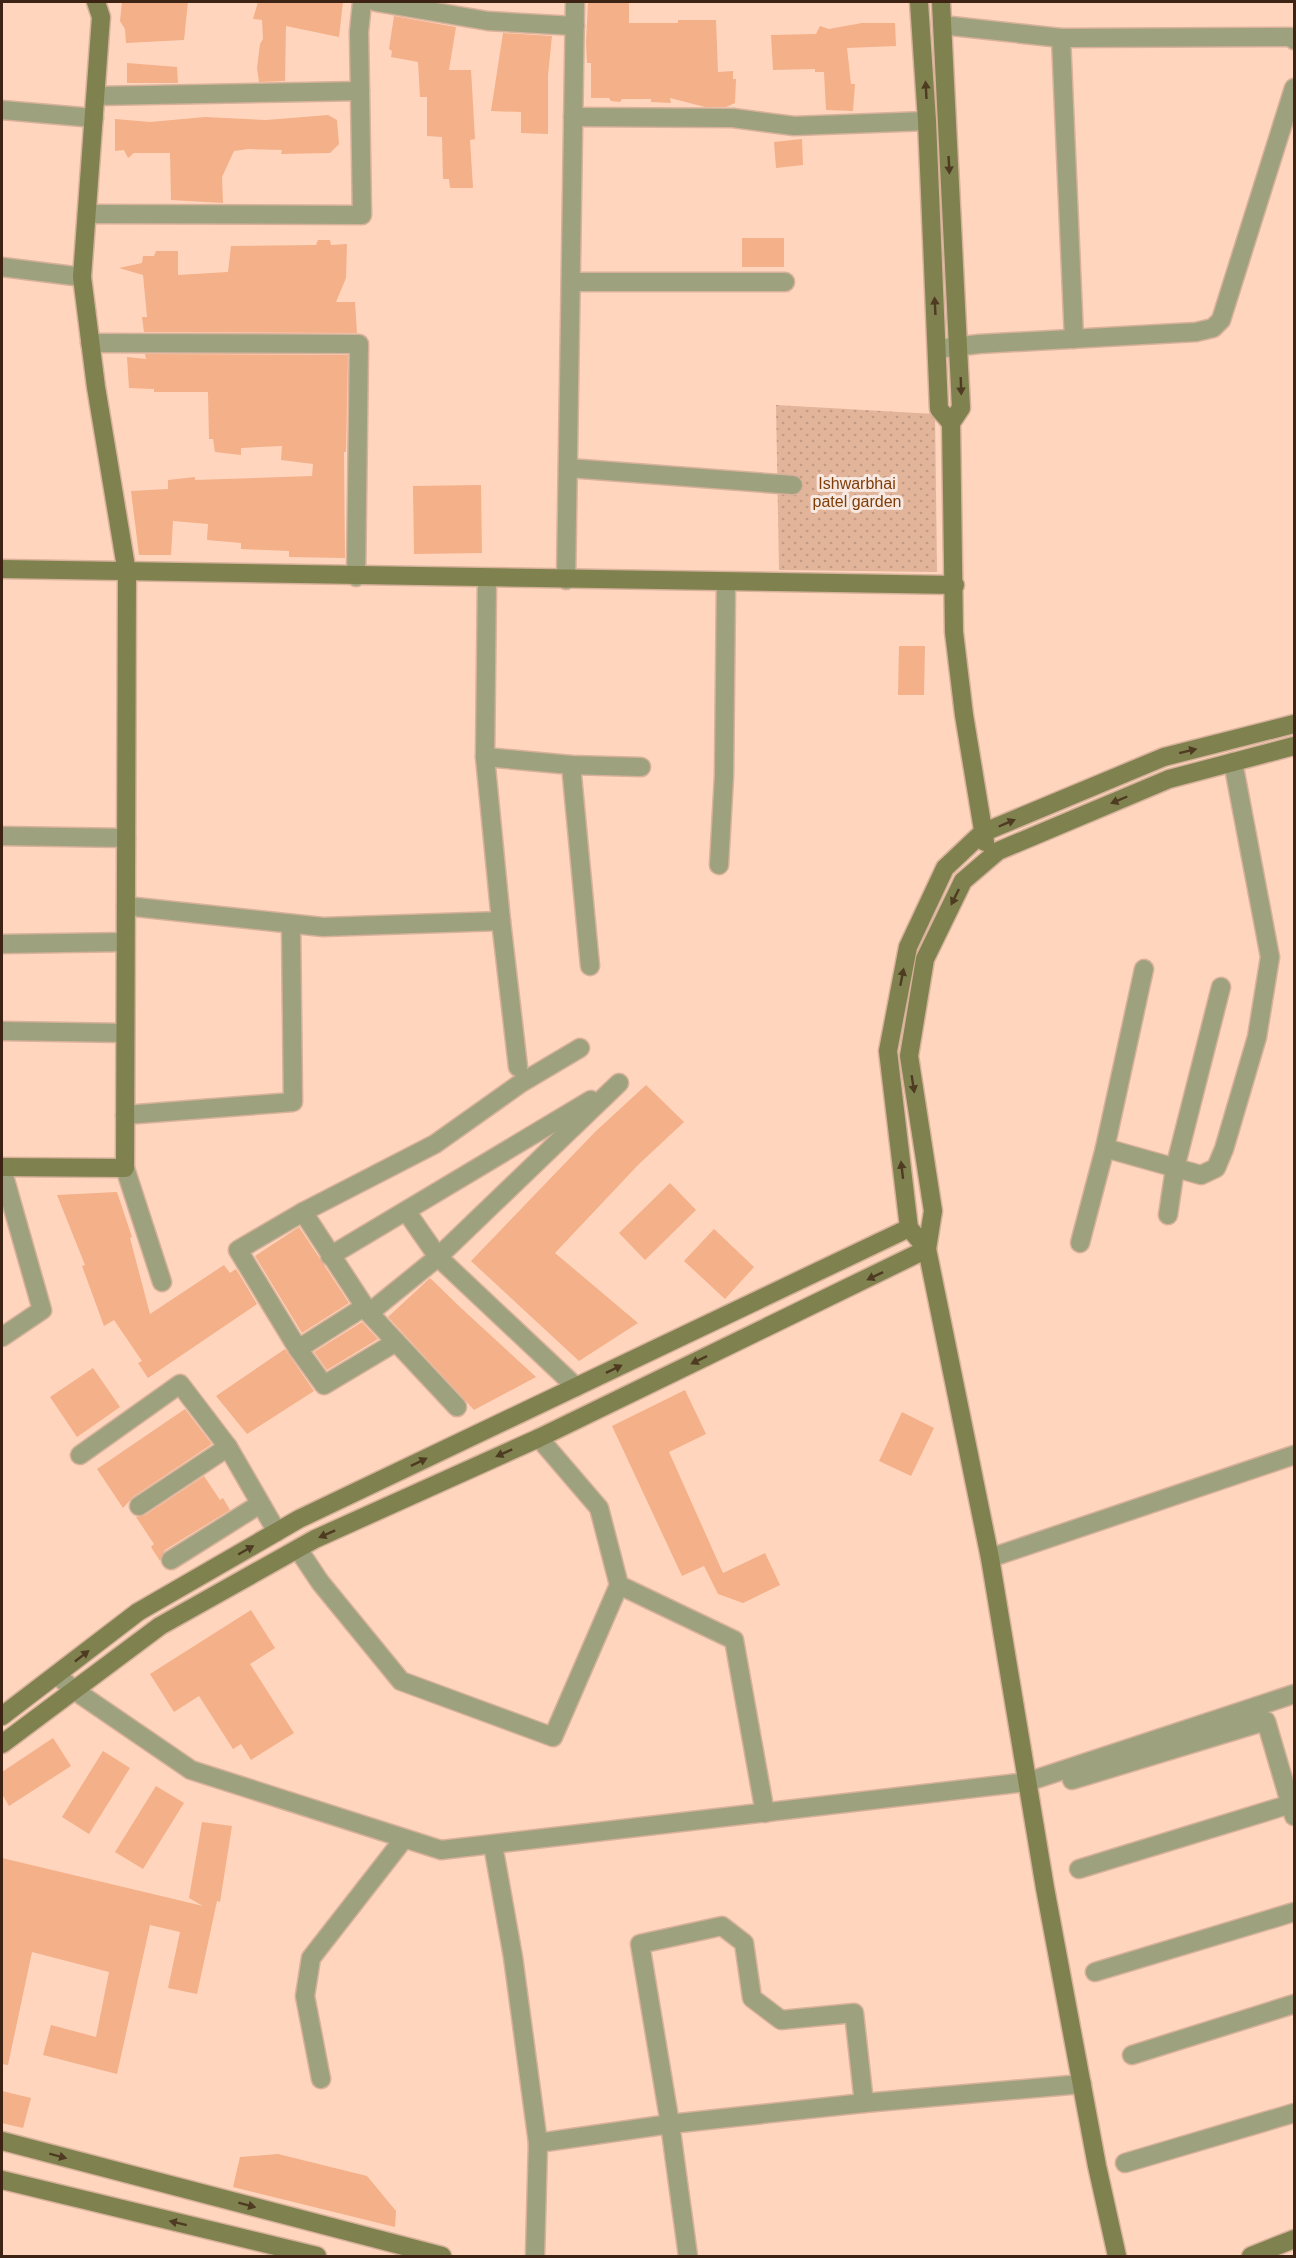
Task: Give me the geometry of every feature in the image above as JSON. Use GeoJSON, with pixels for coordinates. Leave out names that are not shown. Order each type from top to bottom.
{"type":"FeatureCollection","features":[{"type":"Feature","properties":{"kind":"street"},"geometry":{"type":"LineString","coordinates":[[96,2],[101,17],[82,277],[90,343],[127,573],[124,1168],[162,1282]]}},
{"type":"Feature","properties":{"kind":"street"},"geometry":{"type":"LineString","coordinates":[[87,214],[362,215],[359,32],[362,2]]}},
{"type":"Feature","properties":{"kind":"street"},"geometry":{"type":"LineString","coordinates":[[375,2],[488,21],[575,26]]}},
{"type":"Feature","properties":{"kind":"street"},"geometry":{"type":"LineString","coordinates":[[566,580],[575,2]]}},
{"type":"Feature","properties":{"kind":"street"},"geometry":{"type":"LineString","coordinates":[[920,2],[939,409],[951,423]]}},
{"type":"Feature","properties":{"kind":"street"},"geometry":{"type":"LineString","coordinates":[[941,2],[960,346],[961,408],[951,423],[954,632],[982,833],[990,858]]}},
{"type":"Feature","properties":{"kind":"street"},"geometry":{"type":"LineString","coordinates":[[942,25],[1061,38],[1291,37],[1294,40]]}},
{"type":"Feature","properties":{"kind":"street"},"geometry":{"type":"LineString","coordinates":[[1061,38],[1074,339]]}},
{"type":"Feature","properties":{"kind":"street"},"geometry":{"type":"LineString","coordinates":[[937,349],[1196,332],[1213,328],[1221,320],[1294,88]]}},
{"type":"Feature","properties":{"kind":"street"},"geometry":{"type":"LineString","coordinates":[[96,96],[360,91]]}},
{"type":"Feature","properties":{"kind":"street"},"geometry":{"type":"LineString","coordinates":[[2,110],[94,118]]}},
{"type":"Feature","properties":{"kind":"street"},"geometry":{"type":"LineString","coordinates":[[573,117],[733,118],[794,126],[927,121]]}},
{"type":"Feature","properties":{"kind":"street"},"geometry":{"type":"LineString","coordinates":[[2,267],[82,277]]}},
{"type":"Feature","properties":{"kind":"street"},"geometry":{"type":"LineString","coordinates":[[571,282],[785,282]]}},
{"type":"Feature","properties":{"kind":"street"},"geometry":{"type":"LineString","coordinates":[[90,343],[359,344],[356,577]]}},
{"type":"Feature","properties":{"kind":"street"},"geometry":{"type":"LineString","coordinates":[[568,468],[793,485]]}},
{"type":"Feature","properties":{"kind":"street"},"geometry":{"type":"LineString","coordinates":[[2,569],[356,577],[955,585]]}},
{"type":"Feature","properties":{"kind":"street"},"geometry":{"type":"LineString","coordinates":[[487,579],[485,757],[518,1067]]}},
{"type":"Feature","properties":{"kind":"street"},"geometry":{"type":"LineString","coordinates":[[719,865],[724,776],[726,583]]}},
{"type":"Feature","properties":{"kind":"street"},"geometry":{"type":"LineString","coordinates":[[927,1249],[909,1228],[888,1051],[908,947],[945,868],[982,833],[1164,757],[1294,724]]}},
{"type":"Feature","properties":{"kind":"street"},"geometry":{"type":"LineString","coordinates":[[1117,2256],[1082,2084],[1027,1782],[990,1558],[927,1249],[933,1211],[909,1056],[925,959],[963,881],[998,851],[1168,779],[1294,746]]}},
{"type":"Feature","properties":{"kind":"street"},"geometry":{"type":"LineString","coordinates":[[485,757],[571,765],[641,767]]}},
{"type":"Feature","properties":{"kind":"street"},"geometry":{"type":"LineString","coordinates":[[1105,1148],[1201,1175],[1216,1168],[1257,1036],[1270,957],[1233,762]]}},
{"type":"Feature","properties":{"kind":"street"},"geometry":{"type":"LineString","coordinates":[[571,765],[590,966]]}},
{"type":"Feature","properties":{"kind":"street"},"geometry":{"type":"LineString","coordinates":[[2,836],[126,838]]}},
{"type":"Feature","properties":{"kind":"street"},"geometry":{"type":"LineString","coordinates":[[126,906],[323,927],[501,921]]}},
{"type":"Feature","properties":{"kind":"street"},"geometry":{"type":"LineString","coordinates":[[125,1114],[293,1102],[291,924]]}},
{"type":"Feature","properties":{"kind":"street"},"geometry":{"type":"LineString","coordinates":[[2,944],[125,942]]}},
{"type":"Feature","properties":{"kind":"street"},"geometry":{"type":"LineString","coordinates":[[1080,1243],[1105,1148],[1144,969]]}},
{"type":"Feature","properties":{"kind":"street"},"geometry":{"type":"LineString","coordinates":[[1168,1215],[1175,1168],[1221,987]]}},
{"type":"Feature","properties":{"kind":"street"},"geometry":{"type":"LineString","coordinates":[[2,1031],[125,1033]]}},
{"type":"Feature","properties":{"kind":"street"},"geometry":{"type":"LineString","coordinates":[[396,1342],[324,1385],[298,1349],[238,1250],[303,1212],[435,1144],[521,1083],[580,1048]]}},
{"type":"Feature","properties":{"kind":"street"},"geometry":{"type":"LineString","coordinates":[[298,1349],[367,1310],[438,1257],[619,1083],[330,1256]]}},
{"type":"Feature","properties":{"kind":"street"},"geometry":{"type":"LineString","coordinates":[[2,1337],[42,1310],[2,1168],[124,1168]]}},
{"type":"Feature","properties":{"kind":"street"},"geometry":{"type":"LineString","coordinates":[[406,1211],[438,1257],[576,1387]]}},
{"type":"Feature","properties":{"kind":"street"},"geometry":{"type":"LineString","coordinates":[[303,1212],[367,1310],[457,1407]]}},
{"type":"Feature","properties":{"kind":"street"},"geometry":{"type":"LineString","coordinates":[[2,1716],[138,1612],[277,1532],[909,1228]]}},
{"type":"Feature","properties":{"kind":"street"},"geometry":{"type":"LineString","coordinates":[[2,1744],[160,1626],[298,1549],[539,1438],[927,1249]]}},
{"type":"Feature","properties":{"kind":"street"},"geometry":{"type":"LineString","coordinates":[[80,1455],[180,1384],[228,1447],[277,1532]]}},
{"type":"Feature","properties":{"kind":"street"},"geometry":{"type":"LineString","coordinates":[[298,1549],[320,1582],[401,1681],[553,1737],[619,1585],[598,1508],[539,1438]]}},
{"type":"Feature","properties":{"kind":"street"},"geometry":{"type":"LineString","coordinates":[[139,1506],[228,1447]]}},
{"type":"Feature","properties":{"kind":"street"},"geometry":{"type":"LineString","coordinates":[[990,1558],[1294,1455]]}},
{"type":"Feature","properties":{"kind":"street"},"geometry":{"type":"LineString","coordinates":[[171,1560],[260,1504]]}},
{"type":"Feature","properties":{"kind":"street"},"geometry":{"type":"LineString","coordinates":[[619,1585],[735,1640],[765,1813]]}},
{"type":"Feature","properties":{"kind":"street"},"geometry":{"type":"LineString","coordinates":[[57,1675],[74,1690],[191,1770],[403,1840],[441,1850],[1027,1782],[1294,1694]]}},
{"type":"Feature","properties":{"kind":"street"},"geometry":{"type":"LineString","coordinates":[[1072,1780],[1266,1721],[1293,1808],[1079,1869]]}},
{"type":"Feature","properties":{"kind":"street"},"geometry":{"type":"LineString","coordinates":[[321,2079],[305,1996],[310,1958],[403,1840]]}},
{"type":"Feature","properties":{"kind":"street"},"geometry":{"type":"LineString","coordinates":[[493,1845],[513,1958],[538,2143],[535,2256]]}},
{"type":"Feature","properties":{"kind":"street"},"geometry":{"type":"LineString","coordinates":[[1095,1972],[1294,1912]]}},
{"type":"Feature","properties":{"kind":"street"},"geometry":{"type":"LineString","coordinates":[[688,2256],[670,2124],[640,1944],[722,1926],[744,1943],[752,1998],[781,2020],[854,2013],[864,2103]]}},
{"type":"Feature","properties":{"kind":"street"},"geometry":{"type":"LineString","coordinates":[[1132,2055],[1294,2004]]}},
{"type":"Feature","properties":{"kind":"street"},"geometry":{"type":"LineString","coordinates":[[538,2143],[670,2124],[864,2103],[1082,2084]]}},
{"type":"Feature","properties":{"kind":"street"},"geometry":{"type":"LineString","coordinates":[[1125,2163],[1294,2113]]}},
{"type":"Feature","properties":{"kind":"street"},"geometry":{"type":"LineString","coordinates":[[2,2141],[442,2256]]}},
{"type":"Feature","properties":{"kind":"street"},"geometry":{"type":"LineString","coordinates":[[2,2181],[317,2256]]}},
{"type":"Feature","properties":{"kind":"street"},"geometry":{"type":"LineString","coordinates":[[1251,2256],[1294,2239]]}},
{"type":"Feature","properties":{"kind":"green space","name":"Ishwarbhai patel garden"},"geometry":{"type":"Polygon","coordinates":[[[776,405],[935,414],[937,572],[779,570],[776,405]]]}},
{"type":"Feature","properties":{"kind":"building"},"geometry":{"type":"Polygon","coordinates":[[[122,2],[188,2],[184,40],[126,43],[125,29],[120,21],[122,2]]]}},
{"type":"Feature","properties":{"kind":"building"},"geometry":{"type":"Polygon","coordinates":[[[258,2],[343,2],[339,37],[286,26],[285,81],[259,82],[257,68],[260,44],[263,39],[262,20],[253,19],[258,2]]]}},
{"type":"Feature","properties":{"kind":"building"},"geometry":{"type":"Polygon","coordinates":[[[588,2],[629,2],[629,23],[716,20],[718,72],[733,71],[733,79],[736,79],[735,103],[726,107],[705,107],[670,98],[671,103],[651,102],[651,99],[622,99],[620,102],[611,101],[609,98],[591,98],[591,63],[587,63],[586,43],[588,2]]]}},
{"type":"Feature","properties":{"kind":"building"},"geometry":{"type":"Polygon","coordinates":[[[394,16],[456,27],[449,70],[471,70],[475,139],[470,140],[473,188],[450,188],[449,179],[443,179],[442,137],[427,136],[427,97],[420,97],[418,62],[391,57],[392,51],[389,49],[394,16]]]}},
{"type":"Feature","properties":{"kind":"building"},"geometry":{"type":"Polygon","coordinates":[[[862,23],[895,23],[896,46],[847,48],[851,84],[855,84],[853,111],[826,110],[824,72],[815,72],[815,69],[773,70],[771,35],[816,34],[820,26],[829,29],[862,23]]]}},
{"type":"Feature","properties":{"kind":"building"},"geometry":{"type":"Polygon","coordinates":[[[503,33],[552,36],[548,75],[548,134],[521,133],[521,112],[491,111],[503,33]]]}},
{"type":"Feature","properties":{"kind":"building"},"geometry":{"type":"Polygon","coordinates":[[[127,63],[177,67],[178,83],[127,83],[127,63]]]}},
{"type":"Feature","properties":{"kind":"building"},"geometry":{"type":"Polygon","coordinates":[[[328,115],[337,120],[339,144],[330,153],[281,154],[282,150],[248,149],[234,151],[222,177],[223,203],[171,200],[170,153],[134,153],[128,158],[124,150],[115,151],[115,119],[150,122],[205,117],[266,120],[328,115]]]}},
{"type":"Feature","properties":{"kind":"building"},"geometry":{"type":"Polygon","coordinates":[[[802,139],[803,165],[776,168],[774,142],[802,139]]]}},
{"type":"Feature","properties":{"kind":"building"},"geometry":{"type":"Polygon","coordinates":[[[742,238],[784,238],[784,267],[742,267],[742,238]]]}},
{"type":"Feature","properties":{"kind":"building"},"geometry":{"type":"Polygon","coordinates":[[[318,240],[330,240],[331,245],[347,244],[346,278],[336,302],[355,302],[357,333],[144,332],[142,317],[147,317],[143,275],[119,268],[142,263],[143,256],[154,256],[156,251],[178,251],[178,275],[228,272],[231,246],[316,245],[318,240]]]}},
{"type":"Feature","properties":{"kind":"building"},"geometry":{"type":"Polygon","coordinates":[[[145,354],[348,355],[346,452],[344,452],[345,558],[289,557],[289,551],[241,549],[241,543],[207,540],[208,524],[173,521],[171,555],[139,555],[131,491],[168,489],[168,480],[195,477],[195,480],[312,476],[313,464],[281,460],[282,446],[241,448],[241,455],[215,452],[213,439],[209,439],[208,392],[154,392],[154,389],[129,388],[127,357],[146,359],[145,354]]]}},
{"type":"Feature","properties":{"kind":"building"},"geometry":{"type":"Polygon","coordinates":[[[481,485],[482,553],[414,554],[413,486],[481,485]]]}},
{"type":"Feature","properties":{"kind":"building"},"geometry":{"type":"Polygon","coordinates":[[[899,646],[925,646],[924,695],[898,695],[899,646]]]}},
{"type":"Feature","properties":{"kind":"building"},"geometry":{"type":"Polygon","coordinates":[[[646,1085],[684,1122],[638,1165],[555,1253],[638,1323],[579,1361],[471,1261],[595,1132],[646,1085]]]}},
{"type":"Feature","properties":{"kind":"building"},"geometry":{"type":"Polygon","coordinates":[[[670,1183],[696,1210],[645,1260],[619,1233],[670,1183]]]}},
{"type":"Feature","properties":{"kind":"building"},"geometry":{"type":"Polygon","coordinates":[[[117,1192],[132,1237],[130,1238],[150,1314],[224,1265],[230,1273],[236,1269],[257,1304],[148,1378],[138,1363],[142,1361],[114,1320],[104,1326],[82,1266],[85,1265],[57,1195],[117,1192]]]}},
{"type":"Feature","properties":{"kind":"building"},"geometry":{"type":"Polygon","coordinates":[[[299,1227],[349,1303],[302,1333],[255,1256],[299,1227]]]}},
{"type":"Feature","properties":{"kind":"building"},"geometry":{"type":"Polygon","coordinates":[[[714,1229],[754,1267],[725,1299],[684,1261],[714,1229]]]}},
{"type":"Feature","properties":{"kind":"building"},"geometry":{"type":"Polygon","coordinates":[[[430,1278],[536,1377],[474,1410],[388,1317],[430,1278]]]}},
{"type":"Feature","properties":{"kind":"building"},"geometry":{"type":"Polygon","coordinates":[[[362,1322],[378,1339],[327,1370],[314,1352],[362,1322]]]}},
{"type":"Feature","properties":{"kind":"building"},"geometry":{"type":"Polygon","coordinates":[[[285,1349],[314,1391],[247,1434],[216,1396],[285,1349]]]}},
{"type":"Feature","properties":{"kind":"building"},"geometry":{"type":"Polygon","coordinates":[[[93,1368],[120,1407],[77,1437],[50,1397],[93,1368]]]}},
{"type":"Feature","properties":{"kind":"building"},"geometry":{"type":"Polygon","coordinates":[[[685,1390],[706,1434],[669,1452],[723,1573],[765,1553],[780,1585],[743,1603],[718,1594],[704,1566],[682,1576],[612,1426],[685,1390]]]}},
{"type":"Feature","properties":{"kind":"building"},"geometry":{"type":"Polygon","coordinates":[[[185,1409],[212,1444],[133,1497],[123,1508],[97,1469],[185,1409]]]}},
{"type":"Feature","properties":{"kind":"building"},"geometry":{"type":"Polygon","coordinates":[[[902,1412],[934,1428],[911,1476],[879,1461],[902,1412]]]}},
{"type":"Feature","properties":{"kind":"building"},"geometry":{"type":"Polygon","coordinates":[[[204,1476],[220,1500],[223,1498],[230,1510],[165,1550],[160,1561],[151,1547],[154,1544],[136,1517],[145,1515],[204,1476]]]}},
{"type":"Feature","properties":{"kind":"building"},"geometry":{"type":"Polygon","coordinates":[[[251,1610],[275,1648],[250,1664],[294,1733],[251,1760],[241,1744],[233,1749],[199,1696],[174,1712],[150,1674],[251,1610]]]}},
{"type":"Feature","properties":{"kind":"building"},"geometry":{"type":"Polygon","coordinates":[[[53,1738],[71,1766],[9,1806],[2,1794],[2,1772],[53,1738]]]}},
{"type":"Feature","properties":{"kind":"building"},"geometry":{"type":"Polygon","coordinates":[[[103,1751],[130,1768],[89,1834],[62,1817],[103,1751]]]}},
{"type":"Feature","properties":{"kind":"building"},"geometry":{"type":"Polygon","coordinates":[[[156,1786],[184,1803],[143,1869],[115,1852],[156,1786]]]}},
{"type":"Feature","properties":{"kind":"building"},"geometry":{"type":"Polygon","coordinates":[[[202,1822],[232,1826],[220,1902],[217,1901],[197,1994],[168,1988],[180,1932],[150,1925],[117,2074],[43,2055],[51,2025],[96,2037],[109,1972],[32,1952],[8,2065],[2,2064],[2,1858],[203,1906],[189,1898],[202,1822]]]}},
{"type":"Feature","properties":{"kind":"building"},"geometry":{"type":"Polygon","coordinates":[[[2,2091],[31,2098],[23,2128],[2,2123],[2,2091]]]}},
{"type":"Feature","properties":{"kind":"building"},"geometry":{"type":"Polygon","coordinates":[[[278,2154],[367,2176],[396,2211],[395,2227],[233,2187],[240,2157],[278,2154]]]}}]}
